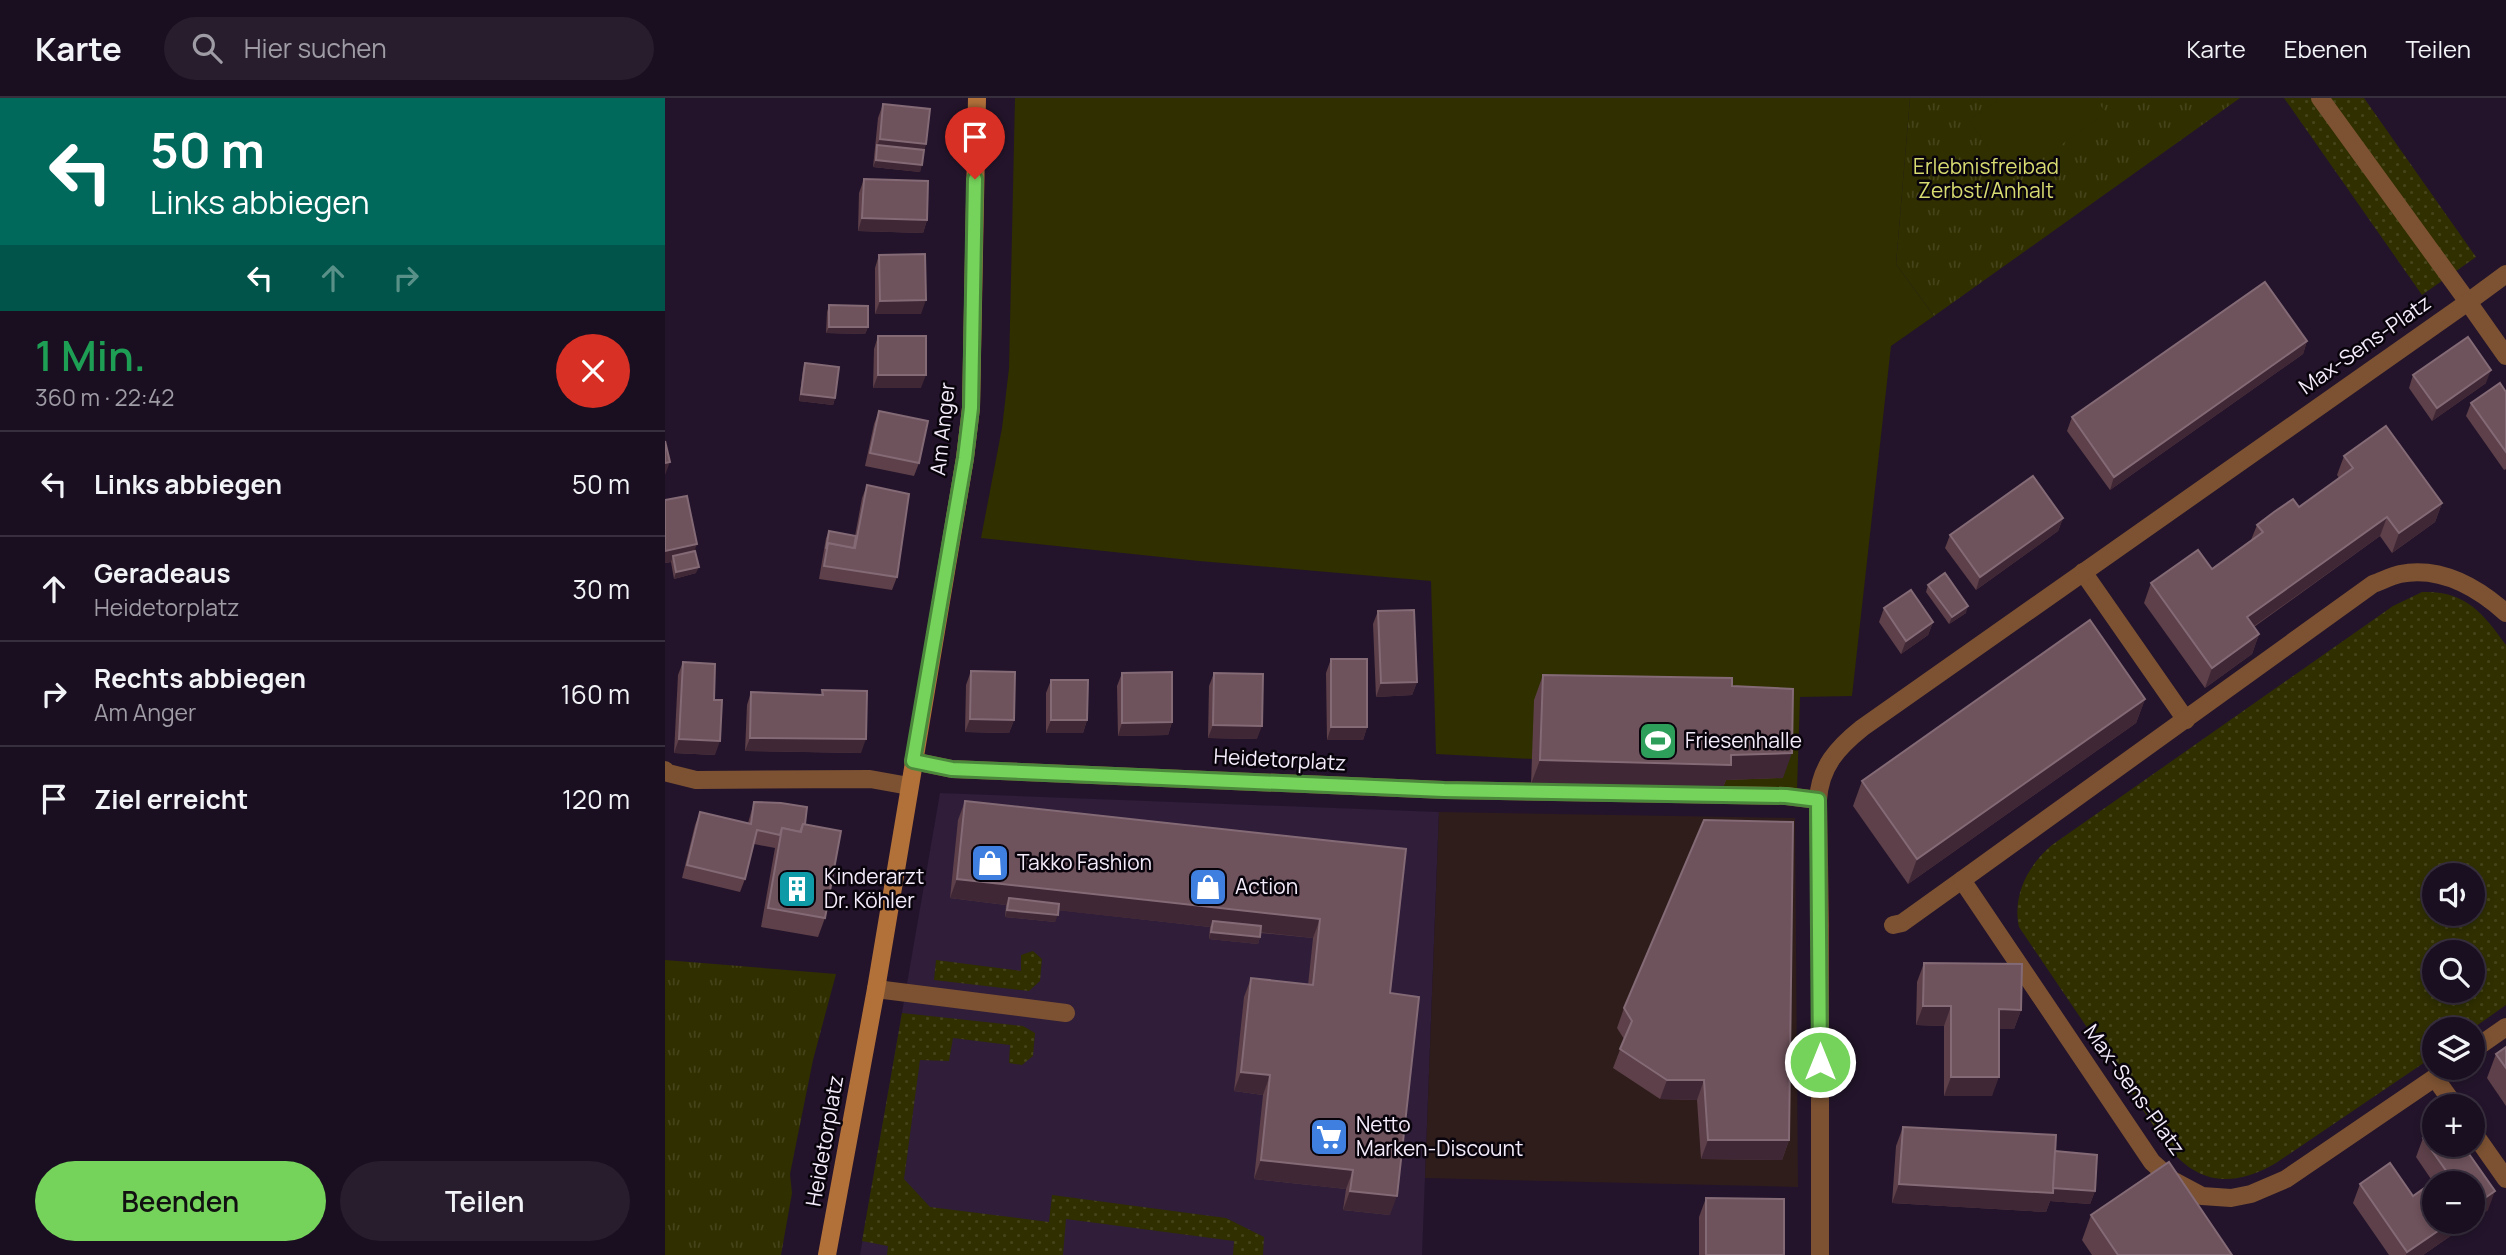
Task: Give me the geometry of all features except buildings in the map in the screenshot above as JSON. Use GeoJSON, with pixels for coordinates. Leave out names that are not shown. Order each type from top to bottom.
{"type":"FeatureCollection","features":[{"type":"Feature","properties":{"kind":"street","name":"Am Anger"},"geometry":{"type":"LineString","coordinates":[[913,761],[965,458],[971,408],[977,98]]}},
{"type":"Feature","properties":{"kind":"street","name":"Max-Sens-Platz"},"geometry":{"type":"LineString","coordinates":[[1819,792],[1832,755],[1862,728],[2467,302],[2320,98]]}},
{"type":"Feature","properties":{"kind":"street"},"geometry":{"type":"LineString","coordinates":[[2506,274],[2467,302],[2506,356]]}},
{"type":"Feature","properties":{"kind":"street"},"geometry":{"type":"LineString","coordinates":[[2083,572],[2186,720]]}},
{"type":"Feature","properties":{"kind":"street"},"geometry":{"type":"LineString","coordinates":[[1893,925],[1902,923],[2373,584],[2399,574],[2422,573],[2468,583],[2506,613]]}},
{"type":"Feature","properties":{"kind":"street","name":"Heidetorplatz"},"geometry":{"type":"LineString","coordinates":[[827,1255],[876,989],[913,761],[952,769],[1444,790],[1786,796],[1819,792]]}},
{"type":"Feature","properties":{"kind":"street"},"geometry":{"type":"LineString","coordinates":[[667,772],[696,780],[870,779],[909,786]]}},
{"type":"Feature","properties":{"kind":"street"},"geometry":{"type":"LineString","coordinates":[[1819,792],[1820,1255]]}},
{"type":"Feature","properties":{"kind":"street","name":"Max-Sens-Platz"},"geometry":{"type":"LineString","coordinates":[[1962,880],[2152,1162],[2172,1180],[2202,1196],[2231,1198],[2251,1195],[2270,1187],[2305,1167],[2432,1080]]}},
{"type":"Feature","properties":{"kind":"street"},"geometry":{"type":"LineString","coordinates":[[876,989],[1066,1013]]}},
{"type":"Feature","properties":{"kind":"street"},"geometry":{"type":"LineString","coordinates":[[2485,1042],[2506,1027]]}},
{"type":"Feature","properties":{"kind":"street"},"geometry":{"type":"LineString","coordinates":[[2485,1149],[2506,1179]]}},
{"type":"Feature","properties":{"kind":"shaded area"},"geometry":{"type":"Polygon","coordinates":[[[940,793],[1439,812],[1422,1255],[860,1255],[940,793]]]}},
{"type":"Feature","properties":{"kind":"shaded area"},"geometry":{"type":"Polygon","coordinates":[[[1439,812],[1795,818],[1798,1187],[1425,1178],[1439,812]]]}},
{"type":"Feature","properties":{"kind":"green space"},"geometry":{"type":"Polygon","coordinates":[[[1015,98],[1910,98],[1896,264],[1934,316],[1891,346],[1852,696],[1800,697],[1797,791],[1722,790],[1532,759],[1436,754],[1431,581],[1199,561],[981,538],[1002,428],[1009,368],[1015,98]]]}},
{"type":"Feature","properties":{"kind":"green space","name":"Erlebnisfreibad Zerbst/Anhalt"},"geometry":{"type":"Polygon","coordinates":[[[1910,98],[2240,98],[1934,316],[1896,264],[1910,98]]]}},
{"type":"Feature","properties":{"kind":"green space"},"geometry":{"type":"Polygon","coordinates":[[[2001,98],[2095,98],[2106,113],[2011,180],[1969,120],[2001,98]]]}},
{"type":"Feature","properties":{"kind":"green space"},"geometry":{"type":"Polygon","coordinates":[[[2284,98],[2364,98],[2476,257],[2422,295],[2284,98]]]}},
{"type":"Feature","properties":{"kind":"green space"},"geometry":{"type":"Polygon","coordinates":[[[2422,592],[2437,592],[2461,599],[2481,614],[2506,645],[2506,1005],[2485,1020],[2485,1017],[2422,1017],[2422,1064],[2261,1171],[2232,1179],[2218,1179],[2205,1176],[2180,1160],[2168,1147],[2019,927],[2018,904],[2024,882],[2036,862],[2052,845],[2393,606],[2422,592]]]}},
{"type":"Feature","properties":{"kind":"green space"},"geometry":{"type":"Polygon","coordinates":[[[1033,951],[1042,959],[1040,981],[1029,991],[934,980],[936,960],[1021,971],[1021,955],[1033,951]]]}},
{"type":"Feature","properties":{"kind":"green space"},"geometry":{"type":"Polygon","coordinates":[[[665,960],[836,974],[813,1060],[790,1174],[792,1193],[781,1255],[665,1255],[665,960]]]}},
{"type":"Feature","properties":{"kind":"green space"},"geometry":{"type":"Polygon","coordinates":[[[902,1013],[1023,1026],[1035,1033],[1033,1056],[1022,1065],[1009,1063],[1010,1045],[953,1038],[949,1061],[920,1060],[904,1179],[930,1207],[1049,1222],[1052,1195],[1226,1218],[1264,1237],[1263,1255],[1233,1255],[1234,1241],[1066,1219],[1063,1255],[887,1255],[888,1246],[862,1241],[902,1013]]]}},
{"type":"Feature","properties":{"kind":"place","name":"Friesenhalle"},"geometry":{"type":"Point","coordinates":[1658,741]}},
{"type":"Feature","properties":{"kind":"place","name":"Takko Fashion"},"geometry":{"type":"Point","coordinates":[990,863]}},
{"type":"Feature","properties":{"kind":"place","name":"Action"},"geometry":{"type":"Point","coordinates":[1208,887]}},
{"type":"Feature","properties":{"kind":"place","name":"Kinderarzt Dr. Köhler"},"geometry":{"type":"Point","coordinates":[797,889]}},
{"type":"Feature","properties":{"kind":"place","name":"Netto Marken-Discount"},"geometry":{"type":"Point","coordinates":[1329,1137]}},
{"type":"Feature","properties":{"kind":"route"},"geometry":{"type":"LineString","coordinates":[[975,179],[971,408],[965,458],[913,761],[952,769],[1444,790],[1786,796],[1818,800],[1820,1062]]}}]}
